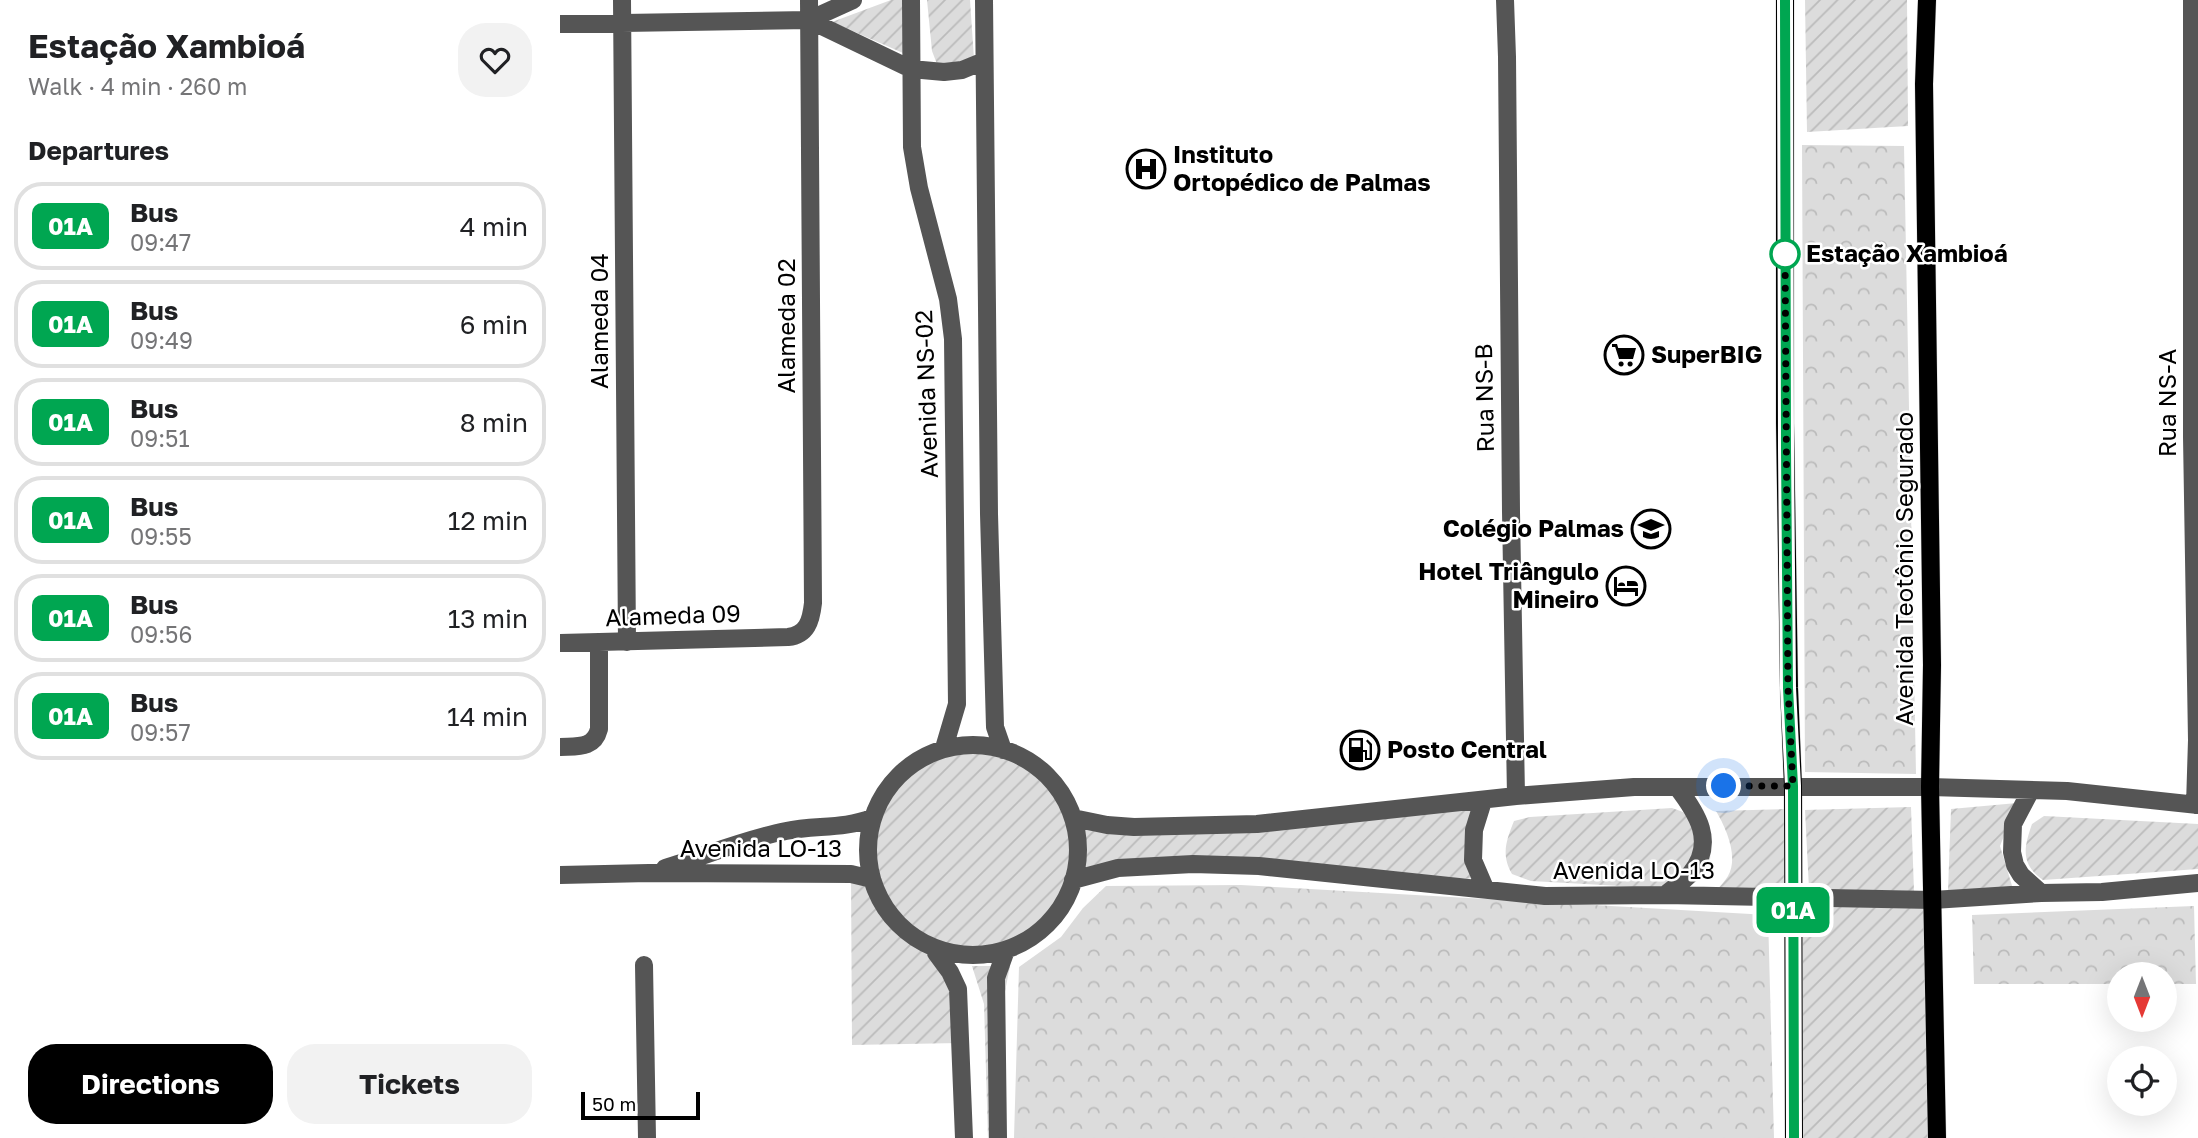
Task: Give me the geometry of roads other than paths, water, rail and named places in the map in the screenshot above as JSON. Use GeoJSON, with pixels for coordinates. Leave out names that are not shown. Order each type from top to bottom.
{"type":"FeatureCollection","features":[{"type":"Feature","properties":{"kind":"main road"},"geometry":{"type":"LineString","coordinates":[[1785,0],[1786,450],[1788,688],[1793,786],[1794,1138]]}},
{"type":"Feature","properties":{"kind":"main road","name":"Avenida Teotônio Segurado"},"geometry":{"type":"LineString","coordinates":[[1927,0],[1924,84],[1932,665],[1930,786],[1937,1138]]}},
{"type":"Feature","properties":{"kind":"street","name":"Alameda 04"},"geometry":{"type":"LineString","coordinates":[[622,0],[626,642]]}},
{"type":"Feature","properties":{"kind":"street","name":"Alameda 02"},"geometry":{"type":"LineString","coordinates":[[788,637],[798,636],[807,629],[814,603],[809,0]]}},
{"type":"Feature","properties":{"kind":"street"},"geometry":{"type":"LineString","coordinates":[[560,24],[809,20],[853,0]]}},
{"type":"Feature","properties":{"kind":"street","name":"Avenida NS-02"},"geometry":{"type":"LineString","coordinates":[[911,0],[912,147],[919,188],[948,299],[953,339],[957,704],[944,748]]}},
{"type":"Feature","properties":{"kind":"street"},"geometry":{"type":"LineString","coordinates":[[985,0],[992,624],[995,727],[1003,750]]}},
{"type":"Feature","properties":{"kind":"street","name":"Rua NS-B"},"geometry":{"type":"LineString","coordinates":[[1505,0],[1516,796]]}},
{"type":"Feature","properties":{"kind":"street","name":"Rua NS-A"},"geometry":{"type":"LineString","coordinates":[[2192,0],[2192,437],[2196,805]]}},
{"type":"Feature","properties":{"kind":"street"},"geometry":{"type":"LineString","coordinates":[[809,20],[911,69],[962,71],[985,61]]}},
{"type":"Feature","properties":{"kind":"street","name":"Alameda 09"},"geometry":{"type":"LineString","coordinates":[[560,643],[788,637]]}},
{"type":"Feature","properties":{"kind":"street"},"geometry":{"type":"LineString","coordinates":[[560,747],[586,746],[597,737],[599,642]]}},
{"type":"Feature","properties":{"kind":"street"},"geometry":{"type":"LineString","coordinates":[[936,953],[957,957],[1005,953],[1030,940],[1066,900],[1073,880],[1076,836],[1073,818],[1058,788],[1033,762],[1003,750],[971,746],[944,748],[923,756],[897,776],[888,787],[872,818],[867,847],[872,879],[886,908],[936,953],[958,989],[964,1138]]}},
{"type":"Feature","properties":{"kind":"street"},"geometry":{"type":"LineString","coordinates":[[1073,818],[1134,827],[1257,824],[1634,786],[1930,786],[2067,791],[2196,805]]}},
{"type":"Feature","properties":{"kind":"street"},"geometry":{"type":"LineString","coordinates":[[1665,895],[1691,873],[1703,853],[1703,838],[1696,813],[1677,786]]}},
{"type":"Feature","properties":{"kind":"street"},"geometry":{"type":"LineString","coordinates":[[2031,790],[2013,824],[2012,852],[2021,875],[2040,893]]}},
{"type":"Feature","properties":{"kind":"street"},"geometry":{"type":"LineString","coordinates":[[1483,801],[1474,830],[1473,860],[1485,888]]}},
{"type":"Feature","properties":{"kind":"street","name":"Avenida LO-13"},"geometry":{"type":"LineString","coordinates":[[649,873],[783,832],[856,824],[872,818]]}},
{"type":"Feature","properties":{"kind":"street","name":"Avenida LO-13"},"geometry":{"type":"LineString","coordinates":[[1073,880],[1118,868],[1193,864],[1259,866],[1545,896],[1665,895],[1933,900],[2102,892],[2198,883]]}},
{"type":"Feature","properties":{"kind":"street","name":"Avenida LO-13"},"geometry":{"type":"LineString","coordinates":[[560,875],[851,874],[872,879]]}},
{"type":"Feature","properties":{"kind":"street"},"geometry":{"type":"LineString","coordinates":[[998,1138],[996,978],[1005,953]]}},
{"type":"Feature","properties":{"kind":"street"},"geometry":{"type":"LineString","coordinates":[[644,965],[647,1138]]}},
{"type":"Feature","properties":{"kind":"place","name":"Instituto Ortopédico de Palmas"},"geometry":{"type":"Point","coordinates":[1146,169]}},
{"type":"Feature","properties":{"kind":"place","name":"Estação Xambioá"},"geometry":{"type":"Point","coordinates":[1785,254]}},
{"type":"Feature","properties":{"kind":"place","name":"SuperBIG"},"geometry":{"type":"Point","coordinates":[1624,355]}},
{"type":"Feature","properties":{"kind":"place","name":"Colégio Palmas"},"geometry":{"type":"Point","coordinates":[1651,529]}},
{"type":"Feature","properties":{"kind":"place","name":"Hotel Triângulo Mineiro"},"geometry":{"type":"Point","coordinates":[1626,586]}},
{"type":"Feature","properties":{"kind":"place","name":"Posto Central"},"geometry":{"type":"Point","coordinates":[1360,750]}}]}
